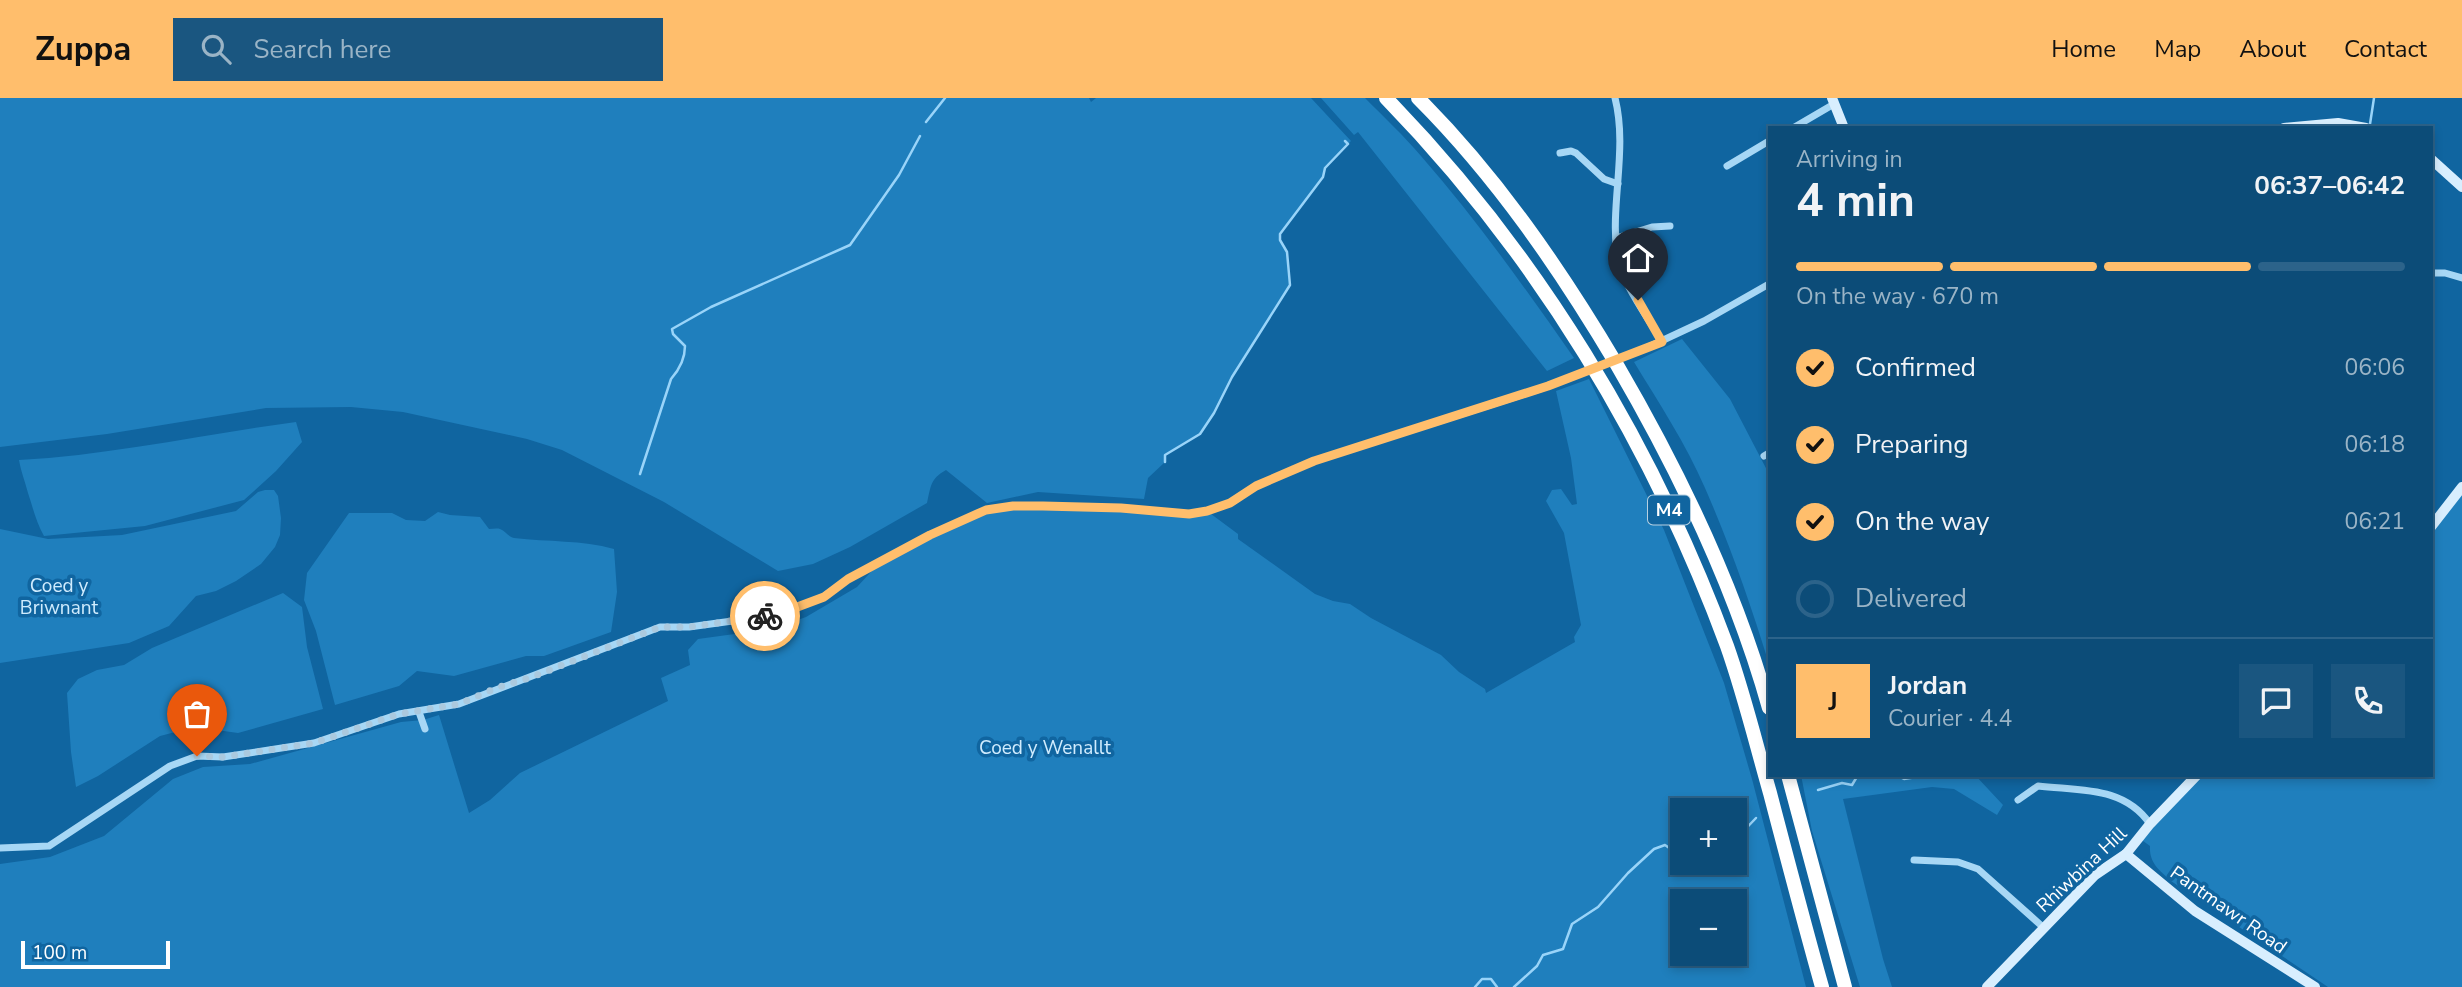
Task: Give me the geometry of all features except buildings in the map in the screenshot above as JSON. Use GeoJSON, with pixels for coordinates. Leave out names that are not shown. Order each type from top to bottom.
{"type":"FeatureCollection","features":[{"type":"Feature","properties":{"kind":"highway","name":"M4"},"geometry":{"type":"LineString","coordinates":[[1386,98],[1483,208],[1583,350],[1640,448],[1681,534],[1727,646],[1745,701],[1822,987]]}},
{"type":"Feature","properties":{"kind":"highway","name":"M4"},"geometry":{"type":"LineString","coordinates":[[1418,98],[1499,191],[1538,241],[1576,296],[1644,412],[1712,548],[1768,705]]}},
{"type":"Feature","properties":{"kind":"highway"},"geometry":{"type":"LineString","coordinates":[[1789,777],[1845,987]]}},
{"type":"Feature","properties":{"kind":"street"},"geometry":{"type":"LineString","coordinates":[[1615,98],[1619,121],[1616,238],[1621,267],[1662,342]]}},
{"type":"Feature","properties":{"kind":"street"},"geometry":{"type":"LineString","coordinates":[[1796,126],[1833,101],[1843,126]]}},
{"type":"Feature","properties":{"kind":"street"},"geometry":{"type":"LineString","coordinates":[[2302,126],[2338,122],[2357,126]]}},
{"type":"Feature","properties":{"kind":"street"},"geometry":{"type":"LineString","coordinates":[[1727,166],[1768,142]]}},
{"type":"Feature","properties":{"kind":"street"},"geometry":{"type":"LineString","coordinates":[[1560,153],[1576,153],[1604,179],[1618,184]]}},
{"type":"Feature","properties":{"kind":"street"},"geometry":{"type":"LineString","coordinates":[[2433,161],[2462,187]]}},
{"type":"Feature","properties":{"kind":"street"},"geometry":{"type":"LineString","coordinates":[[1616,238],[1652,227],[1670,226]]}},
{"type":"Feature","properties":{"kind":"street"},"geometry":{"type":"LineString","coordinates":[[2433,273],[2462,278]]}},
{"type":"Feature","properties":{"kind":"street"},"geometry":{"type":"LineString","coordinates":[[0,849],[49,846],[170,766],[197,756],[234,756],[314,743],[399,714],[459,704],[660,627],[689,627],[776,615],[824,597],[848,579],[930,535],[986,510],[1013,506],[1043,506],[1121,508],[1189,514],[1207,511],[1230,503],[1256,486],[1314,461],[1548,386],[1662,342],[1768,285]]}},
{"type":"Feature","properties":{"kind":"street"},"geometry":{"type":"LineString","coordinates":[[2433,524],[2462,487]]}},
{"type":"Feature","properties":{"kind":"street"},"geometry":{"type":"LineString","coordinates":[[419,712],[425,729]]}},
{"type":"Feature","properties":{"kind":"street","name":"Rhiwbina Hill"},"geometry":{"type":"LineString","coordinates":[[1987,987],[2095,875],[2126,854],[2150,824],[2195,777]]}},
{"type":"Feature","properties":{"kind":"street"},"geometry":{"type":"LineString","coordinates":[[2018,800],[2038,786],[2102,793],[2125,799],[2141,811],[2150,824]]}},
{"type":"Feature","properties":{"kind":"street","name":"Pantmawr Road"},"geometry":{"type":"LineString","coordinates":[[2126,854],[2195,911],[2315,987]]}},
{"type":"Feature","properties":{"kind":"street"},"geometry":{"type":"LineString","coordinates":[[1914,860],[1958,862],[1978,869],[2044,928]]}},
{"type":"Feature","properties":{"kind":"green space"},"geometry":{"type":"Polygon","coordinates":[[[0,98],[1089,98],[1091,102],[1096,98],[1311,98],[1351,141],[1325,168],[1323,177],[1280,234],[1280,240],[1287,252],[1290,285],[1200,434],[1166,455],[1165,462],[1148,478],[1144,499],[1038,492],[987,503],[946,470],[934,480],[927,503],[850,547],[813,564],[778,571],[664,502],[562,450],[527,439],[403,412],[351,407],[266,408],[107,434],[0,447],[0,98]]]}},
{"type":"Feature","properties":{"kind":"green space"},"geometry":{"type":"Polygon","coordinates":[[[1321,98],[1365,98],[1401,134],[1481,230],[1574,358],[1547,371],[1358,132],[1354,135],[1321,98]]]}},
{"type":"Feature","properties":{"kind":"green space"},"geometry":{"type":"Polygon","coordinates":[[[1682,339],[1730,399],[1768,472],[1768,661],[1740,575],[1698,472],[1634,362],[1682,339]]]}},
{"type":"Feature","properties":{"kind":"green space","name":"Coed y Wenallt"},"geometry":{"type":"Polygon","coordinates":[[[1589,379],[1664,530],[1724,683],[1806,987],[0,987],[0,864],[50,857],[104,836],[173,779],[203,767],[250,764],[401,722],[439,715],[469,813],[490,800],[520,773],[668,701],[661,678],[690,665],[688,650],[698,639],[772,629],[806,617],[857,587],[880,562],[960,521],[1013,506],[1160,513],[1207,511],[1238,534],[1238,539],[1315,594],[1350,604],[1441,655],[1459,672],[1485,689],[1486,693],[1575,642],[1574,637],[1581,625],[1564,533],[1546,501],[1552,490],[1561,489],[1572,505],[1577,504],[1571,458],[1556,391],[1589,379]]]}},
{"type":"Feature","properties":{"kind":"green space"},"geometry":{"type":"Polygon","coordinates":[[[296,422],[302,442],[276,471],[244,500],[145,526],[44,536],[19,460],[123,449],[296,422]]]}},
{"type":"Feature","properties":{"kind":"green space"},"geometry":{"type":"Polygon","coordinates":[[[2462,487],[2462,987],[2328,987],[2171,881],[2153,862],[2150,846],[2139,838],[2196,777],[2433,777],[2433,524],[2462,487]]]}},
{"type":"Feature","properties":{"kind":"green space","name":"Coed y Briwnant"},"geometry":{"type":"Polygon","coordinates":[[[274,490],[278,496],[280,535],[275,547],[261,564],[236,581],[216,591],[196,596],[169,626],[129,643],[0,663],[0,529],[48,539],[122,535],[236,511],[258,492],[274,490]]]}},
{"type":"Feature","properties":{"kind":"green space"},"geometry":{"type":"Polygon","coordinates":[[[438,512],[480,517],[489,529],[500,529],[514,538],[614,549],[617,592],[611,632],[544,656],[526,656],[454,676],[417,671],[399,686],[335,705],[316,631],[304,600],[307,573],[349,513],[392,513],[406,520],[425,521],[438,512]]]}},
{"type":"Feature","properties":{"kind":"green space"},"geometry":{"type":"Polygon","coordinates":[[[283,593],[302,607],[307,647],[323,709],[238,733],[195,727],[160,736],[76,787],[67,693],[78,679],[97,670],[124,665],[152,648],[283,593]]]}},
{"type":"Feature","properties":{"kind":"green space"},"geometry":{"type":"Polygon","coordinates":[[[1801,777],[1977,777],[2003,805],[1997,815],[1954,789],[1932,787],[1843,799],[1892,987],[1860,987],[1812,831],[1801,777]]]}},
{"type":"Feature","properties":{"kind":"waterway"},"geometry":{"type":"LineString","coordinates":[[926,122],[945,98]]}},
{"type":"Feature","properties":{"kind":"waterway"},"geometry":{"type":"LineString","coordinates":[[2370,124],[2374,98]]}},
{"type":"Feature","properties":{"kind":"waterway"},"geometry":{"type":"LineString","coordinates":[[640,474],[671,379],[684,355],[685,346],[673,334],[672,329],[711,307],[850,245],[899,175],[920,136]]}},
{"type":"Feature","properties":{"kind":"waterway"},"geometry":{"type":"LineString","coordinates":[[1165,462],[1165,455],[1200,434],[1290,285],[1287,252],[1280,240],[1280,234],[1323,177],[1325,168],[1348,144],[1345,141]]}},
{"type":"Feature","properties":{"kind":"waterway"},"geometry":{"type":"LineString","coordinates":[[1818,790],[1842,783],[1852,785],[1857,777]]}},
{"type":"Feature","properties":{"kind":"waterway"},"geometry":{"type":"LineString","coordinates":[[1900,777],[1916,777]]}},
{"type":"Feature","properties":{"kind":"waterway"},"geometry":{"type":"LineString","coordinates":[[1747,827],[1756,818]]}},
{"type":"Feature","properties":{"kind":"waterway"},"geometry":{"type":"LineString","coordinates":[[1514,987],[1537,966],[1543,955],[1563,949],[1572,924],[1598,907],[1654,849],[1665,845],[1670,849]]}},
{"type":"Feature","properties":{"kind":"waterway"},"geometry":{"type":"LineString","coordinates":[[1475,987],[1482,979],[1491,979],[1497,987]]}},
{"type":"Feature","properties":{"kind":"way so far"},"geometry":{"type":"LineString","coordinates":[[197,756],[223,757],[314,743],[399,714],[459,704],[660,627],[689,627],[765,616]]}},
{"type":"Feature","properties":{"kind":"route"},"geometry":{"type":"LineString","coordinates":[[765,616],[776,615],[824,597],[848,579],[930,535],[986,510],[1013,506],[1043,506],[1121,508],[1189,514],[1230,503],[1256,486],[1314,461],[1548,386],[1662,342],[1638,300]]}}]}
